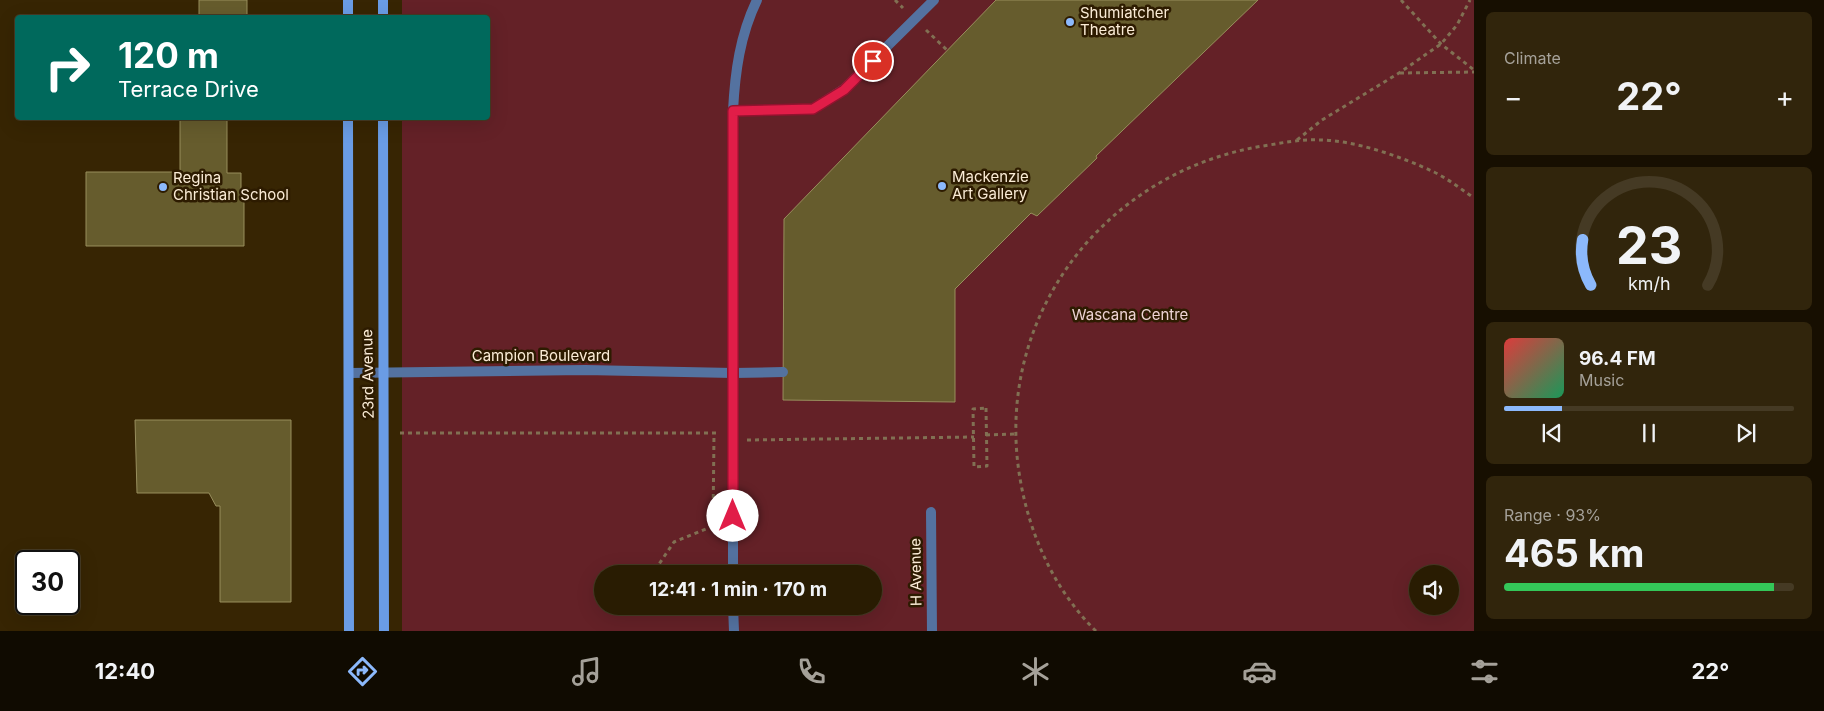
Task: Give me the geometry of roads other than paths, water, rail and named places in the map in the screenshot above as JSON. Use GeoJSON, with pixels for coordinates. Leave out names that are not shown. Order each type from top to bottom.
{"type":"FeatureCollection","features":[{"type":"Feature","properties":{"kind":"main road"},"geometry":{"type":"LineString","coordinates":[[348,0],[348,15]]}},
{"type":"Feature","properties":{"kind":"main road"},"geometry":{"type":"LineString","coordinates":[[383,0],[383,15]]}},
{"type":"Feature","properties":{"kind":"main road","name":"23rd Avenue"},"geometry":{"type":"LineString","coordinates":[[348,120],[349,631]]}},
{"type":"Feature","properties":{"kind":"main road","name":"23rd Avenue"},"geometry":{"type":"LineString","coordinates":[[383,120],[384,631]]}},
{"type":"Feature","properties":{"kind":"street"},"geometry":{"type":"LineString","coordinates":[[733,565],[733,111],[740,45],[757,0]]}},
{"type":"Feature","properties":{"kind":"street"},"geometry":{"type":"LineString","coordinates":[[733,111],[813,109],[844,90],[934,0]]}},
{"type":"Feature","properties":{"kind":"street","name":"Campion Boulevard"},"geometry":{"type":"LineString","coordinates":[[349,373],[585,370],[733,373],[783,372]]}},
{"type":"Feature","properties":{"kind":"street","name":"H Avenue"},"geometry":{"type":"LineString","coordinates":[[931,512],[932,631]]}},
{"type":"Feature","properties":{"kind":"street"},"geometry":{"type":"LineString","coordinates":[[734,615],[734,631]]}},
{"type":"Feature","properties":{"kind":"place","name":"Shumiatcher Theatre"},"geometry":{"type":"Point","coordinates":[1070,22]}},
{"type":"Feature","properties":{"kind":"place","name":"Mackenzie Art Gallery"},"geometry":{"type":"Point","coordinates":[942,186]}},
{"type":"Feature","properties":{"kind":"place","name":"Regina Christian School"},"geometry":{"type":"Point","coordinates":[163,187]}},
{"type":"Feature","properties":{"kind":"park label","name":"Wascana Centre"},"geometry":{"type":"Point","coordinates":[1130,315]}}]}
